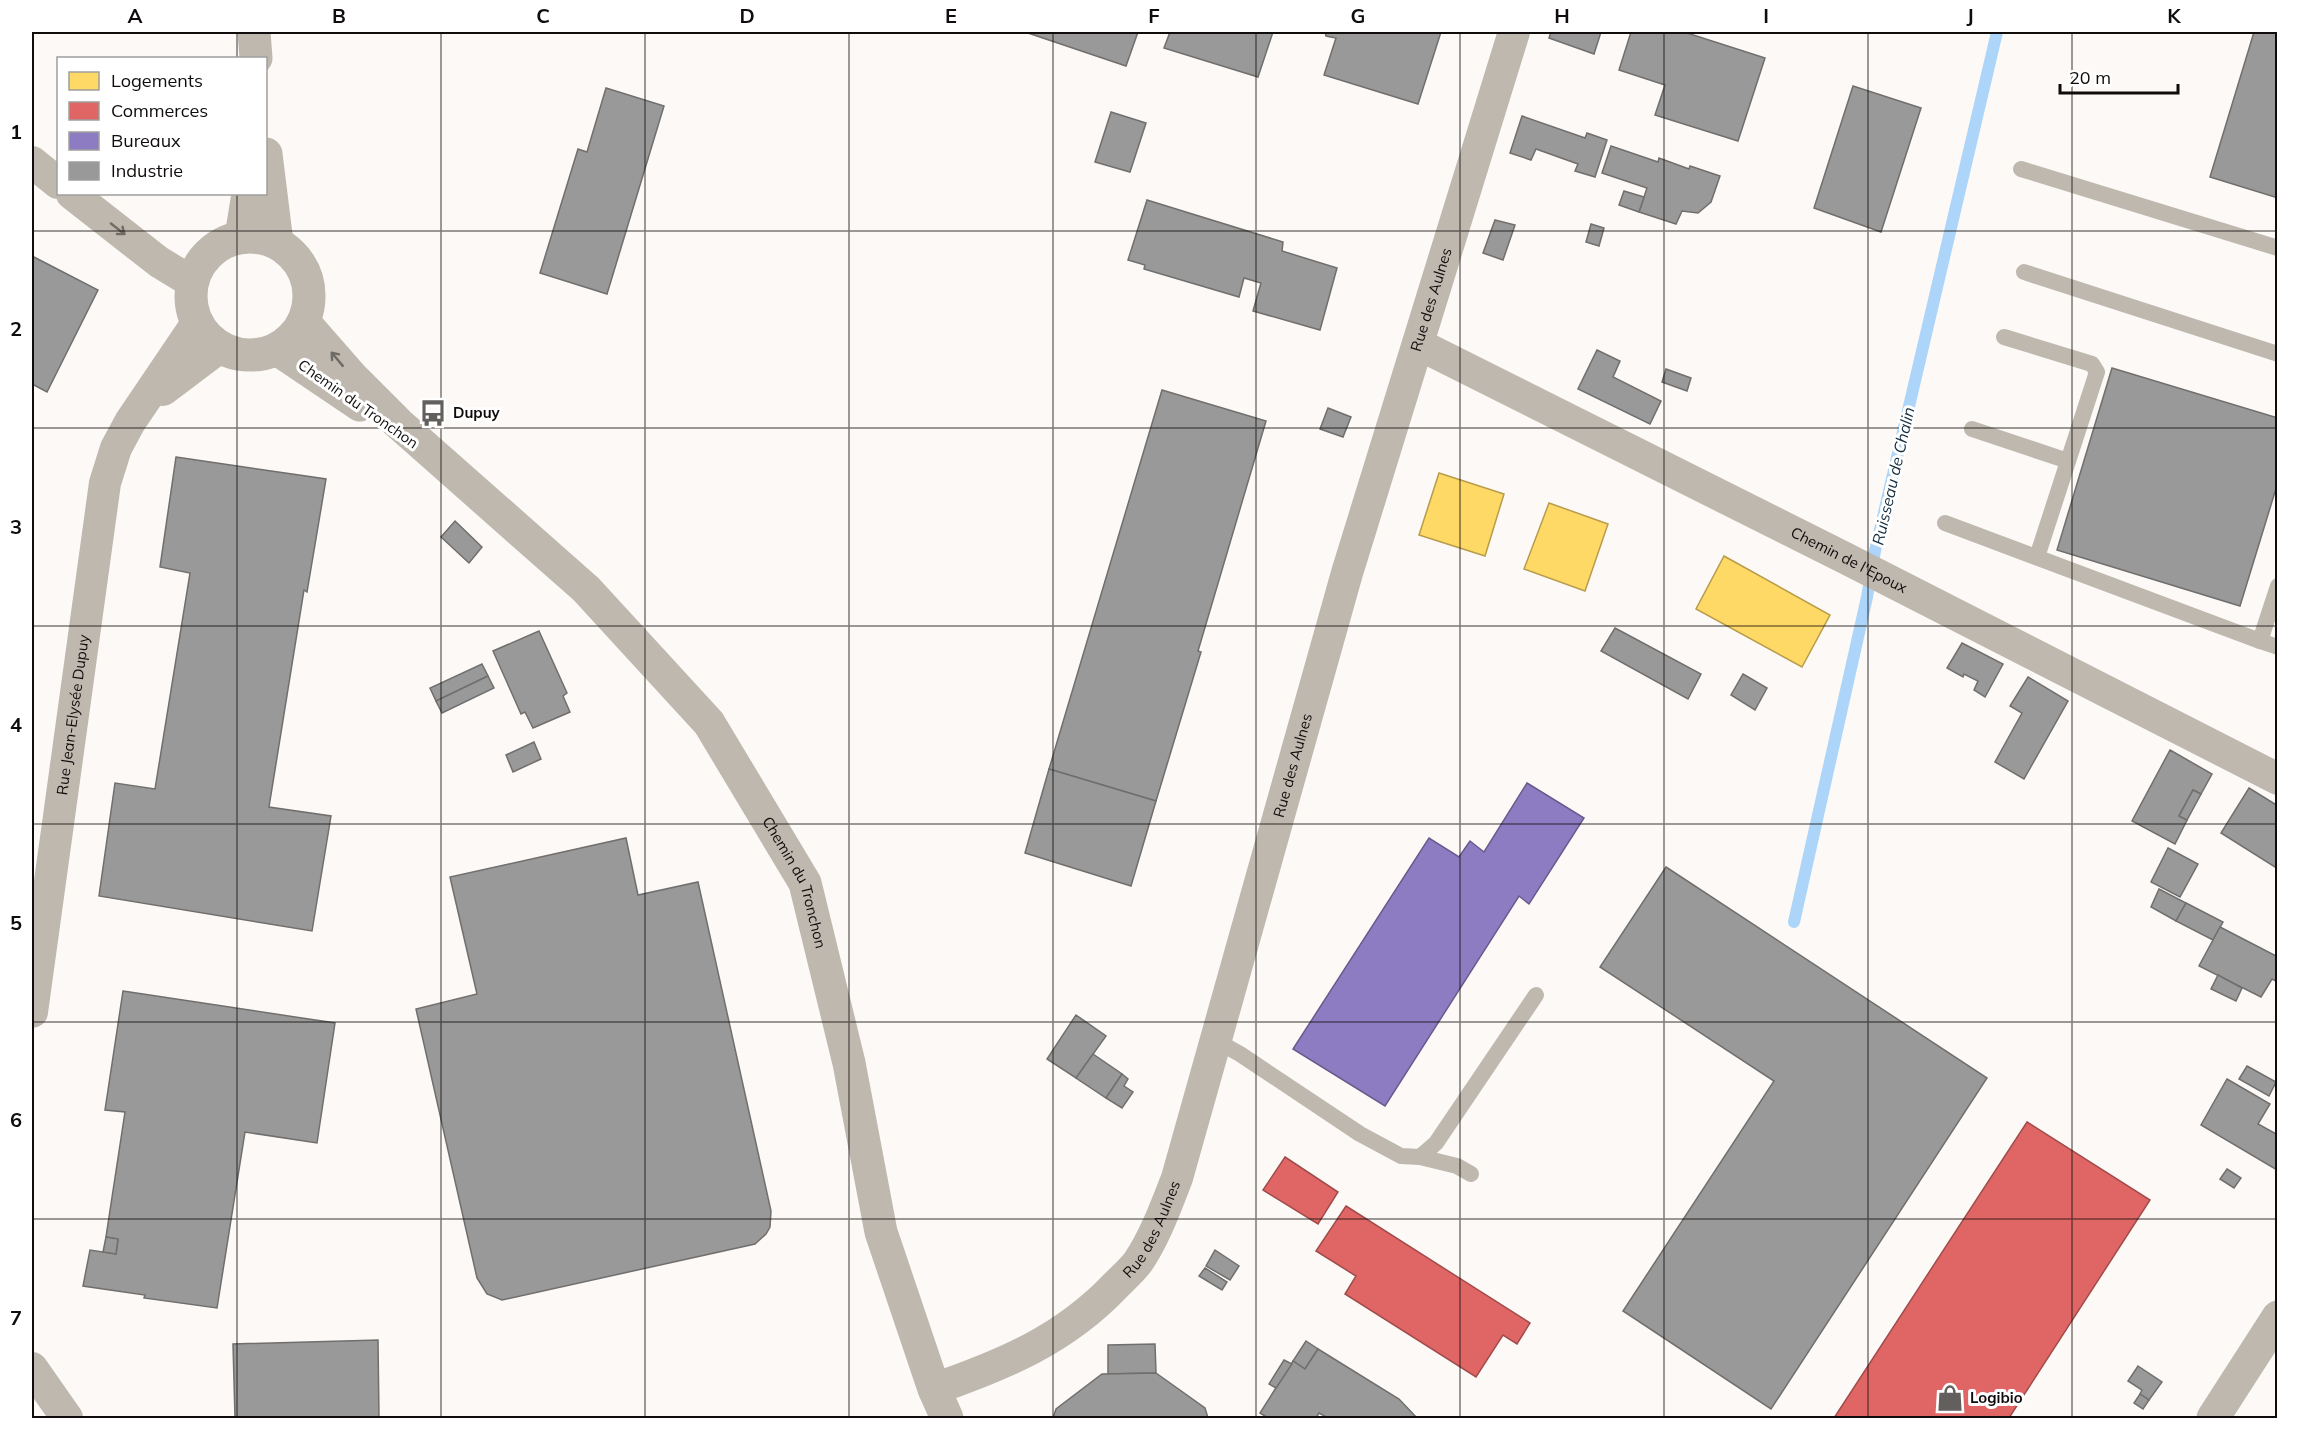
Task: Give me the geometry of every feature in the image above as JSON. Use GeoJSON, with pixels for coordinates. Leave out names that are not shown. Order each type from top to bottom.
{"type":"FeatureCollection","features":[{"type":"Feature","properties":{"kind":"street"},"geometry":{"type":"LineString","coordinates":[[254,32],[256,57]]}},
{"type":"Feature","properties":{"kind":"street","name":"Rue des Aulnes"},"geometry":{"type":"LineString","coordinates":[[934,1389],[982,1372],[1051,1339],[1095,1308],[1138,1262],[1164,1211],[1176,1178],[1341,594],[1514,32]]}},
{"type":"Feature","properties":{"kind":"street"},"geometry":{"type":"LineString","coordinates":[[32,162],[57,182]]}},
{"type":"Feature","properties":{"kind":"street"},"geometry":{"type":"LineString","coordinates":[[267,162],[277,243]]}},
{"type":"Feature","properties":{"kind":"street"},"geometry":{"type":"LineString","coordinates":[[73,195],[159,262],[192,282]]}},
{"type":"Feature","properties":{"kind":"street"},"geometry":{"type":"LineString","coordinates":[[241,237],[248,195]]}},
{"type":"Feature","properties":{"kind":"street"},"geometry":{"type":"LineString","coordinates":[[241,237],[260,237],[277,243],[297,260],[309,284],[310,297],[303,322],[293,337],[277,349],[266,353],[242,355],[220,346],[207,336],[197,323],[192,303],[192,282],[199,266],[210,252],[224,242],[241,237]]}},
{"type":"Feature","properties":{"kind":"street","name":"Chemin du Tronchon"},"geometry":{"type":"LineString","coordinates":[[303,322],[353,378],[438,459],[586,589],[709,723],[805,884],[849,1063],[881,1232],[934,1389],[947,1419]]}},
{"type":"Feature","properties":{"kind":"street","name":"Rue Jean-Elysée Dupuy"},"geometry":{"type":"LineString","coordinates":[[32,1012],[105,483],[116,448],[130,422],[197,323]]}},
{"type":"Feature","properties":{"kind":"street","name":"Chemin de l'Epoux"},"geometry":{"type":"LineString","coordinates":[[1418,344],[1845,558],[2277,779]]}},
{"type":"Feature","properties":{"kind":"street","name":"Rue Jean-Elysée Dupuy"},"geometry":{"type":"LineString","coordinates":[[130,422],[160,392],[220,346]]}},
{"type":"Feature","properties":{"kind":"street","name":"Chemin du Tronchon"},"geometry":{"type":"LineString","coordinates":[[277,349],[438,459]]}},
{"type":"Feature","properties":{"kind":"street"},"geometry":{"type":"LineString","coordinates":[[2213,1419],[2277,1317]]}},
{"type":"Feature","properties":{"kind":"street"},"geometry":{"type":"LineString","coordinates":[[32,1368],[67,1419]]}},
{"type":"Feature","properties":{"kind":"lane"},"geometry":{"type":"LineString","coordinates":[[2021,169],[2277,248]]}},
{"type":"Feature","properties":{"kind":"lane"},"geometry":{"type":"LineString","coordinates":[[2024,272],[2277,354]]}},
{"type":"Feature","properties":{"kind":"lane"},"geometry":{"type":"LineString","coordinates":[[2004,338],[2092,364],[2097,372],[2037,558]]}},
{"type":"Feature","properties":{"kind":"lane"},"geometry":{"type":"LineString","coordinates":[[1972,429],[2068,461]]}},
{"type":"Feature","properties":{"kind":"lane"},"geometry":{"type":"LineString","coordinates":[[1945,523],[2277,647]]}},
{"type":"Feature","properties":{"kind":"lane"},"geometry":{"type":"LineString","coordinates":[[2260,641],[2277,586]]}},
{"type":"Feature","properties":{"kind":"lane"},"geometry":{"type":"LineString","coordinates":[[1420,1157],[1436,1143],[1536,995]]}},
{"type":"Feature","properties":{"kind":"lane"},"geometry":{"type":"LineString","coordinates":[[1215,1040],[1240,1054],[1360,1134],[1401,1156],[1420,1157],[1457,1166],[1471,1174]]}},
{"type":"Feature","properties":{"kind":"building: Logements"},"geometry":{"type":"Polygon","coordinates":[[[1439,473],[1504,494],[1485,556],[1419,535],[1439,473]]]}},
{"type":"Feature","properties":{"kind":"building: Logements"},"geometry":{"type":"Polygon","coordinates":[[[1549,503],[1608,524],[1585,591],[1524,569],[1549,503]]]}},
{"type":"Feature","properties":{"kind":"building: Logements"},"geometry":{"type":"Polygon","coordinates":[[[1724,556],[1830,615],[1802,667],[1696,609],[1724,556]]]}},
{"type":"Feature","properties":{"kind":"building: Commerces"},"geometry":{"type":"Polygon","coordinates":[[[2027,1122],[2150,1200],[2009,1418],[1834,1418],[2027,1122]]]}},
{"type":"Feature","properties":{"kind":"building: Commerces"},"geometry":{"type":"Polygon","coordinates":[[[1285,1157],[1338,1192],[1318,1224],[1263,1190],[1285,1157]]]}},
{"type":"Feature","properties":{"kind":"building: Commerces"},"geometry":{"type":"Polygon","coordinates":[[[1346,1206],[1530,1323],[1517,1344],[1503,1335],[1476,1377],[1345,1294],[1356,1276],[1316,1251],[1346,1206]]]}},
{"type":"Feature","properties":{"kind":"building: Bureaux"},"geometry":{"type":"Polygon","coordinates":[[[1527,783],[1584,818],[1529,904],[1519,896],[1385,1106],[1293,1049],[1429,838],[1459,857],[1470,841],[1484,852],[1527,783]]]}},
{"type":"Feature","properties":{"kind":"building: Industrie"},"geometry":{"type":"Polygon","coordinates":[[[1025,32],[1138,32],[1126,66],[1025,32]]]}},
{"type":"Feature","properties":{"kind":"building: Industrie"},"geometry":{"type":"Polygon","coordinates":[[[1170,32],[1273,32],[1258,77],[1164,48],[1170,32]]]}},
{"type":"Feature","properties":{"kind":"building: Industrie"},"geometry":{"type":"Polygon","coordinates":[[[1325,32],[1441,32],[1418,104],[1324,75],[1336,38],[1326,36],[1325,32]]]}},
{"type":"Feature","properties":{"kind":"building: Industrie"},"geometry":{"type":"Polygon","coordinates":[[[1551,32],[1601,32],[1594,54],[1549,38],[1551,32]]]}},
{"type":"Feature","properties":{"kind":"building: Industrie"},"geometry":{"type":"Polygon","coordinates":[[[1631,32],[1684,32],[1765,58],[1738,141],[1655,115],[1665,85],[1619,70],[1631,32]]]}},
{"type":"Feature","properties":{"kind":"building: Industrie"},"geometry":{"type":"Polygon","coordinates":[[[2254,32],[2278,32],[2278,198],[2210,177],[2254,32]]]}},
{"type":"Feature","properties":{"kind":"building: Industrie"},"geometry":{"type":"Polygon","coordinates":[[[1853,86],[1921,108],[1881,232],[1814,208],[1853,86]]]}},
{"type":"Feature","properties":{"kind":"building: Industrie"},"geometry":{"type":"Polygon","coordinates":[[[606,88],[664,106],[607,294],[540,273],[578,149],[587,152],[606,88]]]}},
{"type":"Feature","properties":{"kind":"building: Industrie"},"geometry":{"type":"Polygon","coordinates":[[[1111,112],[1146,123],[1130,172],[1095,162],[1111,112]]]}},
{"type":"Feature","properties":{"kind":"building: Industrie"},"geometry":{"type":"Polygon","coordinates":[[[1522,116],[1585,138],[1587,133],[1607,140],[1595,177],[1575,171],[1578,164],[1536,149],[1531,160],[1510,153],[1522,116]]]}},
{"type":"Feature","properties":{"kind":"building: Industrie"},"geometry":{"type":"Polygon","coordinates":[[[1611,146],[1658,162],[1659,158],[1689,169],[1690,166],[1720,176],[1711,202],[1698,213],[1682,211],[1676,224],[1639,212],[1647,188],[1602,173],[1611,146]]]}},
{"type":"Feature","properties":{"kind":"building: Industrie"},"geometry":{"type":"Polygon","coordinates":[[[1624,191],[1644,197],[1639,212],[1619,205],[1624,191]]]}},
{"type":"Feature","properties":{"kind":"building: Industrie"},"geometry":{"type":"Polygon","coordinates":[[[1147,200],[1283,242],[1282,251],[1337,268],[1320,330],[1253,311],[1261,283],[1244,278],[1239,297],[1144,269],[1145,265],[1128,260],[1147,200]]]}},
{"type":"Feature","properties":{"kind":"building: Industrie"},"geometry":{"type":"Polygon","coordinates":[[[1495,220],[1515,225],[1503,260],[1483,253],[1495,220]]]}},
{"type":"Feature","properties":{"kind":"building: Industrie"},"geometry":{"type":"Polygon","coordinates":[[[1591,224],[1604,228],[1599,246],[1586,242],[1591,224]]]}},
{"type":"Feature","properties":{"kind":"building: Industrie"},"geometry":{"type":"Polygon","coordinates":[[[32,256],[98,290],[47,392],[32,384],[32,256]]]}},
{"type":"Feature","properties":{"kind":"building: Industrie"},"geometry":{"type":"Polygon","coordinates":[[[1597,350],[1620,361],[1613,377],[1661,401],[1650,424],[1578,389],[1597,350]]]}},
{"type":"Feature","properties":{"kind":"building: Industrie"},"geometry":{"type":"Polygon","coordinates":[[[2112,368],[2278,418],[2278,482],[2240,606],[2057,550],[2112,368]]]}},
{"type":"Feature","properties":{"kind":"building: Industrie"},"geometry":{"type":"Polygon","coordinates":[[[1666,369],[1691,378],[1687,391],[1662,382],[1666,369]]]}},
{"type":"Feature","properties":{"kind":"building: Industrie"},"geometry":{"type":"Polygon","coordinates":[[[1162,390],[1266,421],[1156,801],[1049,769],[1162,390]]]}},
{"type":"Feature","properties":{"kind":"building: Industrie"},"geometry":{"type":"Polygon","coordinates":[[[1328,408],[1351,417],[1343,437],[1320,429],[1328,408]]]}},
{"type":"Feature","properties":{"kind":"building: Industrie"},"geometry":{"type":"Polygon","coordinates":[[[176,457],[326,479],[307,592],[304,590],[269,807],[331,816],[312,931],[99,896],[115,783],[155,789],[190,573],[160,567],[176,457]]]}},
{"type":"Feature","properties":{"kind":"building: Industrie"},"geometry":{"type":"Polygon","coordinates":[[[455,521],[482,547],[469,563],[441,537],[455,521]]]}},
{"type":"Feature","properties":{"kind":"building: Industrie"},"geometry":{"type":"Polygon","coordinates":[[[1615,628],[1701,674],[1688,699],[1601,651],[1615,628]]]}},
{"type":"Feature","properties":{"kind":"building: Industrie"},"geometry":{"type":"Polygon","coordinates":[[[539,631],[567,693],[563,696],[570,712],[533,728],[525,712],[521,714],[493,651],[539,631]]]}},
{"type":"Feature","properties":{"kind":"building: Industrie"},"geometry":{"type":"Polygon","coordinates":[[[1962,643],[2003,664],[1985,697],[1974,690],[1978,681],[1964,674],[1963,677],[1947,668],[1962,643]]]}},
{"type":"Feature","properties":{"kind":"building: Industrie"},"geometry":{"type":"Polygon","coordinates":[[[482,664],[488,676],[436,701],[430,688],[482,664]]]}},
{"type":"Feature","properties":{"kind":"building: Industrie"},"geometry":{"type":"Polygon","coordinates":[[[1743,674],[1767,688],[1755,710],[1731,695],[1743,674]]]}},
{"type":"Feature","properties":{"kind":"building: Industrie"},"geometry":{"type":"Polygon","coordinates":[[[488,676],[494,688],[442,713],[436,701],[488,676]]]}},
{"type":"Feature","properties":{"kind":"building: Industrie"},"geometry":{"type":"Polygon","coordinates":[[[2028,677],[2068,701],[2024,779],[1995,762],[2022,713],[2010,706],[2028,677]]]}},
{"type":"Feature","properties":{"kind":"building: Industrie"},"geometry":{"type":"Polygon","coordinates":[[[534,742],[541,759],[513,772],[506,755],[534,742]]]}},
{"type":"Feature","properties":{"kind":"building: Industrie"},"geometry":{"type":"Polygon","coordinates":[[[2170,750],[2212,774],[2201,794],[2193,790],[2179,816],[2187,820],[2175,844],[2132,821],[2170,750]]]}},
{"type":"Feature","properties":{"kind":"building: Industrie"},"geometry":{"type":"Polygon","coordinates":[[[1049,769],[1156,801],[1131,886],[1025,853],[1049,769]]]}},
{"type":"Feature","properties":{"kind":"building: Industrie"},"geometry":{"type":"Polygon","coordinates":[[[2249,788],[2278,806],[2278,869],[2221,833],[2249,788]]]}},
{"type":"Feature","properties":{"kind":"building: Industrie"},"geometry":{"type":"Polygon","coordinates":[[[2193,790],[2201,794],[2187,820],[2179,816],[2193,790]]]}},
{"type":"Feature","properties":{"kind":"building: Industrie"},"geometry":{"type":"Polygon","coordinates":[[[626,838],[638,895],[698,882],[771,1211],[770,1227],[755,1244],[502,1300],[487,1294],[477,1278],[416,1009],[477,994],[450,877],[626,838]]]}},
{"type":"Feature","properties":{"kind":"building: Industrie"},"geometry":{"type":"Polygon","coordinates":[[[2168,848],[2198,864],[2180,897],[2151,882],[2168,848]]]}},
{"type":"Feature","properties":{"kind":"building: Industrie"},"geometry":{"type":"Polygon","coordinates":[[[1666,867],[1987,1078],[1771,1409],[1623,1311],[1774,1081],[1600,967],[1666,867]]]}},
{"type":"Feature","properties":{"kind":"building: Industrie"},"geometry":{"type":"Polygon","coordinates":[[[2159,889],[2186,903],[2176,921],[2151,907],[2159,889]]]}},
{"type":"Feature","properties":{"kind":"building: Industrie"},"geometry":{"type":"Polygon","coordinates":[[[2186,903],[2223,922],[2213,940],[2176,921],[2186,903]]]}},
{"type":"Feature","properties":{"kind":"building: Industrie"},"geometry":{"type":"Polygon","coordinates":[[[2220,927],[2278,957],[2278,982],[2272,979],[2261,997],[2199,966],[2220,927]]]}},
{"type":"Feature","properties":{"kind":"building: Industrie"},"geometry":{"type":"Polygon","coordinates":[[[2218,975],[2242,988],[2236,1001],[2211,989],[2218,975]]]}},
{"type":"Feature","properties":{"kind":"building: Industrie"},"geometry":{"type":"Polygon","coordinates":[[[123,991],[335,1023],[317,1143],[245,1132],[217,1308],[144,1298],[145,1295],[83,1286],[90,1250],[116,1254],[118,1239],[106,1237],[125,1112],[105,1110],[123,991]]]}},
{"type":"Feature","properties":{"kind":"building: Industrie"},"geometry":{"type":"Polygon","coordinates":[[[1076,1015],[1106,1036],[1076,1078],[1047,1059],[1076,1015]]]}},
{"type":"Feature","properties":{"kind":"building: Industrie"},"geometry":{"type":"Polygon","coordinates":[[[1093,1054],[1122,1074],[1106,1098],[1076,1078],[1093,1054]]]}},
{"type":"Feature","properties":{"kind":"building: Industrie"},"geometry":{"type":"Polygon","coordinates":[[[2247,1066],[2276,1082],[2269,1096],[2239,1079],[2247,1066]]]}},
{"type":"Feature","properties":{"kind":"building: Industrie"},"geometry":{"type":"Polygon","coordinates":[[[1122,1074],[1128,1079],[1124,1086],[1133,1092],[1122,1108],[1106,1098],[1122,1074]]]}},
{"type":"Feature","properties":{"kind":"building: Industrie"},"geometry":{"type":"Polygon","coordinates":[[[2227,1079],[2270,1104],[2258,1124],[2278,1135],[2277,1170],[2201,1125],[2227,1079]]]}},
{"type":"Feature","properties":{"kind":"building: Industrie"},"geometry":{"type":"Polygon","coordinates":[[[2227,1169],[2241,1178],[2234,1188],[2220,1179],[2227,1169]]]}},
{"type":"Feature","properties":{"kind":"building: Industrie"},"geometry":{"type":"Polygon","coordinates":[[[106,1237],[118,1239],[116,1254],[103,1252],[106,1237]]]}},
{"type":"Feature","properties":{"kind":"building: Industrie"},"geometry":{"type":"Polygon","coordinates":[[[1215,1250],[1239,1266],[1230,1280],[1206,1266],[1215,1250]]]}},
{"type":"Feature","properties":{"kind":"building: Industrie"},"geometry":{"type":"Polygon","coordinates":[[[1205,1268],[1227,1282],[1222,1290],[1199,1276],[1205,1268]]]}},
{"type":"Feature","properties":{"kind":"building: Industrie"},"geometry":{"type":"Polygon","coordinates":[[[378,1340],[379,1418],[235,1418],[233,1344],[378,1340]]]}},
{"type":"Feature","properties":{"kind":"building: Industrie"},"geometry":{"type":"Polygon","coordinates":[[[1306,1341],[1318,1349],[1305,1369],[1293,1361],[1306,1341]]]}},
{"type":"Feature","properties":{"kind":"building: Industrie"},"geometry":{"type":"Polygon","coordinates":[[[1155,1344],[1156,1373],[1108,1374],[1108,1345],[1155,1344]]]}},
{"type":"Feature","properties":{"kind":"building: Industrie"},"geometry":{"type":"Polygon","coordinates":[[[1318,1349],[1399,1399],[1417,1418],[1328,1418],[1319,1413],[1316,1418],[1268,1418],[1260,1413],[1293,1361],[1305,1369],[1318,1349]]]}},
{"type":"Feature","properties":{"kind":"building: Industrie"},"geometry":{"type":"Polygon","coordinates":[[[1284,1360],[1292,1364],[1276,1388],[1269,1384],[1284,1360]]]}},
{"type":"Feature","properties":{"kind":"building: Industrie"},"geometry":{"type":"Polygon","coordinates":[[[2138,1366],[2162,1382],[2149,1400],[2140,1394],[2142,1390],[2128,1381],[2138,1366]]]}},
{"type":"Feature","properties":{"kind":"building: Industrie"},"geometry":{"type":"Polygon","coordinates":[[[1156,1373],[1205,1408],[1208,1418],[1053,1418],[1056,1409],[1102,1374],[1156,1373]]]}},
{"type":"Feature","properties":{"kind":"building: Industrie"},"geometry":{"type":"Polygon","coordinates":[[[2140,1394],[2149,1400],[2143,1409],[2134,1403],[2140,1394]]]}},
{"type":"Feature","properties":{"kind":"waterway","name":"Ruisseau de Chalin"},"geometry":{"type":"LineString","coordinates":[[1794,922],[1867,597],[1875,551],[1997,32]]}},
{"type":"Feature","properties":{"kind":"place","name":"Dupuy"},"geometry":{"type":"Point","coordinates":[433,413]}},
{"type":"Feature","properties":{"kind":"place","name":"Logibio"},"geometry":{"type":"Point","coordinates":[1950,1398]}}]}
